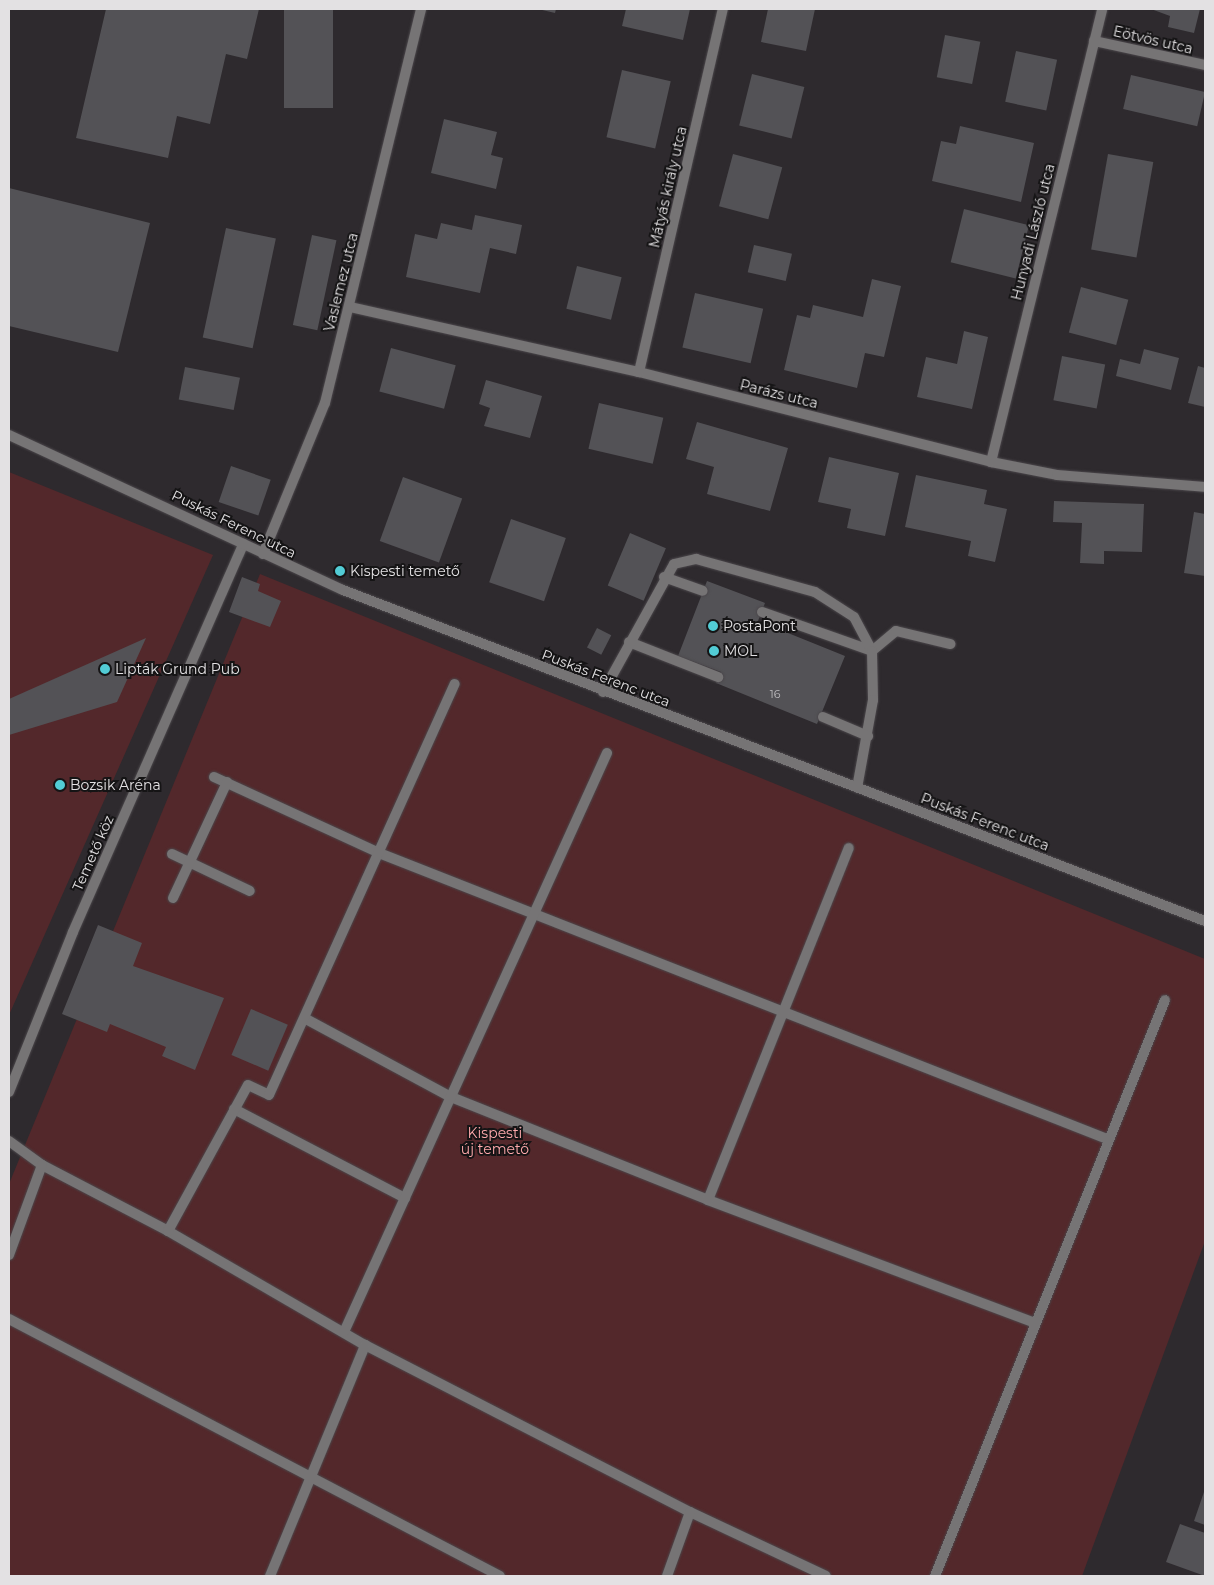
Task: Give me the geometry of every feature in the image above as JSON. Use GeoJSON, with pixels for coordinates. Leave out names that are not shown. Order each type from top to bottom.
{"type":"FeatureCollection","features":[{"type":"Feature","properties":{"kind":"street","name":"Vaslemez utca"},"geometry":{"type":"LineString","coordinates":[[263,554],[325,403],[350,307],[421,9]]}},
{"type":"Feature","properties":{"kind":"street","name":"Mátyás király utca"},"geometry":{"type":"LineString","coordinates":[[640,372],[723,9]]}},
{"type":"Feature","properties":{"kind":"street","name":"Hunyadi László utca"},"geometry":{"type":"LineString","coordinates":[[991,462],[1102,9]]}},
{"type":"Feature","properties":{"kind":"street","name":"Eötvös utca"},"geometry":{"type":"LineString","coordinates":[[1094,41],[1205,66]]}},
{"type":"Feature","properties":{"kind":"street","name":"Parázs utca"},"geometry":{"type":"LineString","coordinates":[[350,307],[640,372],[991,462],[1057,475],[1153,479],[1205,487]]}},
{"type":"Feature","properties":{"kind":"street","name":"Puskás Ferenc utca"},"geometry":{"type":"LineString","coordinates":[[9,435],[263,554],[603,692],[1205,921]]}},
{"type":"Feature","properties":{"kind":"street","name":"Temető köz"},"geometry":{"type":"LineString","coordinates":[[9,1092],[73,932],[243,544]]}},
{"type":"Feature","properties":{"kind":"street"},"geometry":{"type":"LineString","coordinates":[[603,692],[664,577],[674,564],[696,559],[815,592],[854,616],[872,651],[868,736],[857,788]]}},
{"type":"Feature","properties":{"kind":"street"},"geometry":{"type":"LineString","coordinates":[[664,577],[703,591]]}},
{"type":"Feature","properties":{"kind":"street"},"geometry":{"type":"LineString","coordinates":[[762,612],[872,651]]}},
{"type":"Feature","properties":{"kind":"street"},"geometry":{"type":"LineString","coordinates":[[872,651],[896,631],[950,644]]}},
{"type":"Feature","properties":{"kind":"street"},"geometry":{"type":"LineString","coordinates":[[629,642],[718,677]]}},
{"type":"Feature","properties":{"kind":"street"},"geometry":{"type":"LineString","coordinates":[[168,1231],[248,1085],[269,1095],[306,1019],[455,684]]}},
{"type":"Feature","properties":{"kind":"street"},"geometry":{"type":"LineString","coordinates":[[823,717],[868,736]]}},
{"type":"Feature","properties":{"kind":"street"},"geometry":{"type":"LineString","coordinates":[[344,1332],[607,753]]}},
{"type":"Feature","properties":{"kind":"street"},"geometry":{"type":"LineString","coordinates":[[214,777],[379,853],[1107,1139]]}},
{"type":"Feature","properties":{"kind":"street"},"geometry":{"type":"LineString","coordinates":[[173,898],[227,782]]}},
{"type":"Feature","properties":{"kind":"street"},"geometry":{"type":"LineString","coordinates":[[708,1200],[787,1012],[850,848]]}},
{"type":"Feature","properties":{"kind":"street"},"geometry":{"type":"LineString","coordinates":[[172,854],[250,891]]}},
{"type":"Feature","properties":{"kind":"street"},"geometry":{"type":"LineString","coordinates":[[935,1576],[1033,1322],[1165,1000]]}},
{"type":"Feature","properties":{"kind":"street"},"geometry":{"type":"LineString","coordinates":[[306,1019],[451,1097],[708,1200],[1033,1322]]}},
{"type":"Feature","properties":{"kind":"street"},"geometry":{"type":"LineString","coordinates":[[234,1109],[405,1198]]}},
{"type":"Feature","properties":{"kind":"street"},"geometry":{"type":"LineString","coordinates":[[9,1141],[42,1165],[168,1231],[365,1345],[690,1512],[826,1576]]}},
{"type":"Feature","properties":{"kind":"street"},"geometry":{"type":"LineString","coordinates":[[9,1255],[42,1165]]}},
{"type":"Feature","properties":{"kind":"street"},"geometry":{"type":"LineString","coordinates":[[9,1319],[500,1576]]}},
{"type":"Feature","properties":{"kind":"street"},"geometry":{"type":"LineString","coordinates":[[270,1576],[365,1345]]}},
{"type":"Feature","properties":{"kind":"street"},"geometry":{"type":"LineString","coordinates":[[667,1576],[690,1512]]}},
{"type":"Feature","properties":{"kind":"green space","name":"Bozsik Aréna"},"geometry":{"type":"Polygon","coordinates":[[[9,472],[213,555],[9,1015],[9,472]]]}},
{"type":"Feature","properties":{"kind":"green space","name":"Kispesti új temető"},"geometry":{"type":"Polygon","coordinates":[[[260,574],[1205,959],[1205,1241],[1082,1576],[9,1576],[9,1184],[260,574]]]}},
{"type":"Feature","properties":{"kind":"building"},"geometry":{"type":"Polygon","coordinates":[[[106,9],[259,9],[247,59],[226,54],[210,124],[177,116],[168,158],[76,138],[106,9]]]}},
{"type":"Feature","properties":{"kind":"building"},"geometry":{"type":"Polygon","coordinates":[[[284,9],[333,9],[333,108],[284,108],[284,9]]]}},
{"type":"Feature","properties":{"kind":"building"},"geometry":{"type":"Polygon","coordinates":[[[538,9],[556,9],[555,13],[538,9]]]}},
{"type":"Feature","properties":{"kind":"building"},"geometry":{"type":"Polygon","coordinates":[[[626,9],[690,9],[683,40],[622,26],[626,9]]]}},
{"type":"Feature","properties":{"kind":"building"},"geometry":{"type":"Polygon","coordinates":[[[768,9],[815,9],[806,51],[761,42],[768,9]]]}},
{"type":"Feature","properties":{"kind":"building"},"geometry":{"type":"Polygon","coordinates":[[[1151,9],[1200,9],[1194,33],[1168,27],[1170,16],[1151,9]]]}},
{"type":"Feature","properties":{"kind":"building"},"geometry":{"type":"Polygon","coordinates":[[[945,35],[980,42],[972,84],[937,77],[945,35]]]}},
{"type":"Feature","properties":{"kind":"building"},"geometry":{"type":"Polygon","coordinates":[[[1016,51],[1057,60],[1046,111],[1005,102],[1016,51]]]}},
{"type":"Feature","properties":{"kind":"building"},"geometry":{"type":"Polygon","coordinates":[[[622,70],[671,81],[655,148],[606,137],[622,70]]]}},
{"type":"Feature","properties":{"kind":"building"},"geometry":{"type":"Polygon","coordinates":[[[752,74],[804,87],[792,138],[739,125],[752,74]]]}},
{"type":"Feature","properties":{"kind":"building"},"geometry":{"type":"Polygon","coordinates":[[[1131,75],[1205,92],[1197,126],[1123,109],[1131,75]]]}},
{"type":"Feature","properties":{"kind":"building"},"geometry":{"type":"Polygon","coordinates":[[[444,119],[497,132],[491,155],[503,158],[496,189],[431,173],[444,119]]]}},
{"type":"Feature","properties":{"kind":"building"},"geometry":{"type":"Polygon","coordinates":[[[960,126],[1034,143],[1021,202],[932,181],[941,141],[956,144],[960,126]]]}},
{"type":"Feature","properties":{"kind":"building"},"geometry":{"type":"Polygon","coordinates":[[[733,154],[782,167],[768,219],[719,206],[733,154]]]}},
{"type":"Feature","properties":{"kind":"building"},"geometry":{"type":"Polygon","coordinates":[[[1108,154],[1153,162],[1136,258],[1091,250],[1108,154]]]}},
{"type":"Feature","properties":{"kind":"building"},"geometry":{"type":"Polygon","coordinates":[[[9,188],[150,223],[118,352],[9,326],[9,188]]]}},
{"type":"Feature","properties":{"kind":"building"},"geometry":{"type":"Polygon","coordinates":[[[964,209],[1029,225],[1016,279],[951,262],[964,209]]]}},
{"type":"Feature","properties":{"kind":"building"},"geometry":{"type":"Polygon","coordinates":[[[475,215],[522,225],[516,254],[490,248],[480,293],[406,277],[415,234],[437,239],[441,223],[472,230],[475,215]]]}},
{"type":"Feature","properties":{"kind":"building"},"geometry":{"type":"Polygon","coordinates":[[[226,228],[276,239],[253,348],[203,338],[226,228]]]}},
{"type":"Feature","properties":{"kind":"building"},"geometry":{"type":"Polygon","coordinates":[[[312,235],[336,240],[317,330],[293,325],[312,235]]]}},
{"type":"Feature","properties":{"kind":"building"},"geometry":{"type":"Polygon","coordinates":[[[754,245],[792,254],[786,281],[748,272],[754,245]]]}},
{"type":"Feature","properties":{"kind":"building"},"geometry":{"type":"Polygon","coordinates":[[[577,266],[622,277],[611,320],[566,309],[577,266]]]}},
{"type":"Feature","properties":{"kind":"building"},"geometry":{"type":"Polygon","coordinates":[[[872,279],[901,286],[884,357],[865,353],[857,388],[784,370],[797,315],[810,318],[813,305],[863,317],[872,279]]]}},
{"type":"Feature","properties":{"kind":"building"},"geometry":{"type":"Polygon","coordinates":[[[1081,287],[1128,300],[1116,345],[1069,332],[1081,287]]]}},
{"type":"Feature","properties":{"kind":"building"},"geometry":{"type":"Polygon","coordinates":[[[695,293],[763,309],[751,363],[682,348],[695,293]]]}},
{"type":"Feature","properties":{"kind":"building"},"geometry":{"type":"Polygon","coordinates":[[[964,331],[988,337],[972,409],[917,397],[926,357],[957,364],[964,331]]]}},
{"type":"Feature","properties":{"kind":"building"},"geometry":{"type":"Polygon","coordinates":[[[391,348],[456,365],[444,409],[379,391],[391,348]]]}},
{"type":"Feature","properties":{"kind":"building"},"geometry":{"type":"Polygon","coordinates":[[[1144,349],[1179,358],[1171,390],[1116,376],[1120,359],[1140,364],[1144,349]]]}},
{"type":"Feature","properties":{"kind":"building"},"geometry":{"type":"Polygon","coordinates":[[[1062,356],[1105,364],[1097,409],[1053,400],[1062,356]]]}},
{"type":"Feature","properties":{"kind":"building"},"geometry":{"type":"Polygon","coordinates":[[[1198,366],[1205,368],[1205,407],[1188,403],[1198,366]]]}},
{"type":"Feature","properties":{"kind":"building"},"geometry":{"type":"Polygon","coordinates":[[[185,367],[240,378],[234,410],[179,399],[185,367]]]}},
{"type":"Feature","properties":{"kind":"building"},"geometry":{"type":"Polygon","coordinates":[[[486,380],[542,396],[530,438],[484,426],[490,408],[479,404],[486,380]]]}},
{"type":"Feature","properties":{"kind":"building"},"geometry":{"type":"Polygon","coordinates":[[[599,403],[663,418],[653,464],[588,449],[599,403]]]}},
{"type":"Feature","properties":{"kind":"building"},"geometry":{"type":"Polygon","coordinates":[[[697,422],[788,448],[770,511],[707,494],[714,467],[686,459],[697,422]]]}},
{"type":"Feature","properties":{"kind":"building"},"geometry":{"type":"Polygon","coordinates":[[[829,457],[899,473],[885,536],[847,528],[851,509],[818,502],[829,457]]]}},
{"type":"Feature","properties":{"kind":"building"},"geometry":{"type":"Polygon","coordinates":[[[231,466],[271,480],[258,516],[219,502],[231,466]]]}},
{"type":"Feature","properties":{"kind":"building"},"geometry":{"type":"Polygon","coordinates":[[[916,475],[987,490],[984,504],[1007,509],[995,562],[968,556],[971,541],[905,527],[916,475]]]}},
{"type":"Feature","properties":{"kind":"building"},"geometry":{"type":"Polygon","coordinates":[[[403,477],[462,499],[439,562],[380,541],[403,477]]]}},
{"type":"Feature","properties":{"kind":"building"},"geometry":{"type":"Polygon","coordinates":[[[1054,501],[1144,504],[1142,552],[1104,551],[1104,564],[1080,563],[1082,523],[1053,522],[1054,501]]]}},
{"type":"Feature","properties":{"kind":"building"},"geometry":{"type":"Polygon","coordinates":[[[1194,512],[1205,514],[1205,576],[1184,573],[1194,512]]]}},
{"type":"Feature","properties":{"kind":"building"},"geometry":{"type":"Polygon","coordinates":[[[511,519],[566,538],[544,601],[489,582],[511,519]]]}},
{"type":"Feature","properties":{"kind":"building"},"geometry":{"type":"Polygon","coordinates":[[[630,533],[666,548],[644,601],[608,585],[630,533]]]}},
{"type":"Feature","properties":{"kind":"building"},"geometry":{"type":"Polygon","coordinates":[[[242,577],[260,584],[258,591],[281,601],[270,627],[229,612],[242,577]]]}},
{"type":"Feature","properties":{"kind":"building"},"geometry":{"type":"Polygon","coordinates":[[[707,581],[765,603],[758,621],[845,656],[817,724],[716,683],[721,672],[678,656],[707,581]]]}},
{"type":"Feature","properties":{"kind":"building"},"geometry":{"type":"Polygon","coordinates":[[[597,628],[611,635],[601,655],[587,648],[597,628]]]}},
{"type":"Feature","properties":{"kind":"building","name":"Lipták Grund Pub"},"geometry":{"type":"Polygon","coordinates":[[[146,638],[117,702],[9,735],[9,699],[146,638]]]}},
{"type":"Feature","properties":{"kind":"building"},"geometry":{"type":"Polygon","coordinates":[[[98,925],[142,943],[133,966],[224,998],[195,1070],[162,1056],[166,1047],[110,1024],[107,1032],[62,1014],[98,925]]]}},
{"type":"Feature","properties":{"kind":"building"},"geometry":{"type":"Polygon","coordinates":[[[251,1009],[288,1025],[268,1071],[231,1055],[251,1009]]]}},
{"type":"Feature","properties":{"kind":"building"},"geometry":{"type":"Polygon","coordinates":[[[1205,1489],[1205,1525],[1194,1521],[1205,1489]]]}},
{"type":"Feature","properties":{"kind":"building"},"geometry":{"type":"Polygon","coordinates":[[[1180,1524],[1205,1533],[1205,1576],[1166,1562],[1180,1524]]]}},
{"type":"Feature","properties":{"kind":"place","name":"Kispesti temető"},"geometry":{"type":"Point","coordinates":[340,571]}},
{"type":"Feature","properties":{"kind":"place","name":"PostaPont"},"geometry":{"type":"Point","coordinates":[713,626]}},
{"type":"Feature","properties":{"kind":"place","name":"MOL"},"geometry":{"type":"Point","coordinates":[714,651]}},
{"type":"Feature","properties":{"kind":"place","name":"Lipták Grund Pub"},"geometry":{"type":"Point","coordinates":[105,669]}},
{"type":"Feature","properties":{"kind":"place","name":"Bozsik Aréna"},"geometry":{"type":"Point","coordinates":[60,785]}}]}
